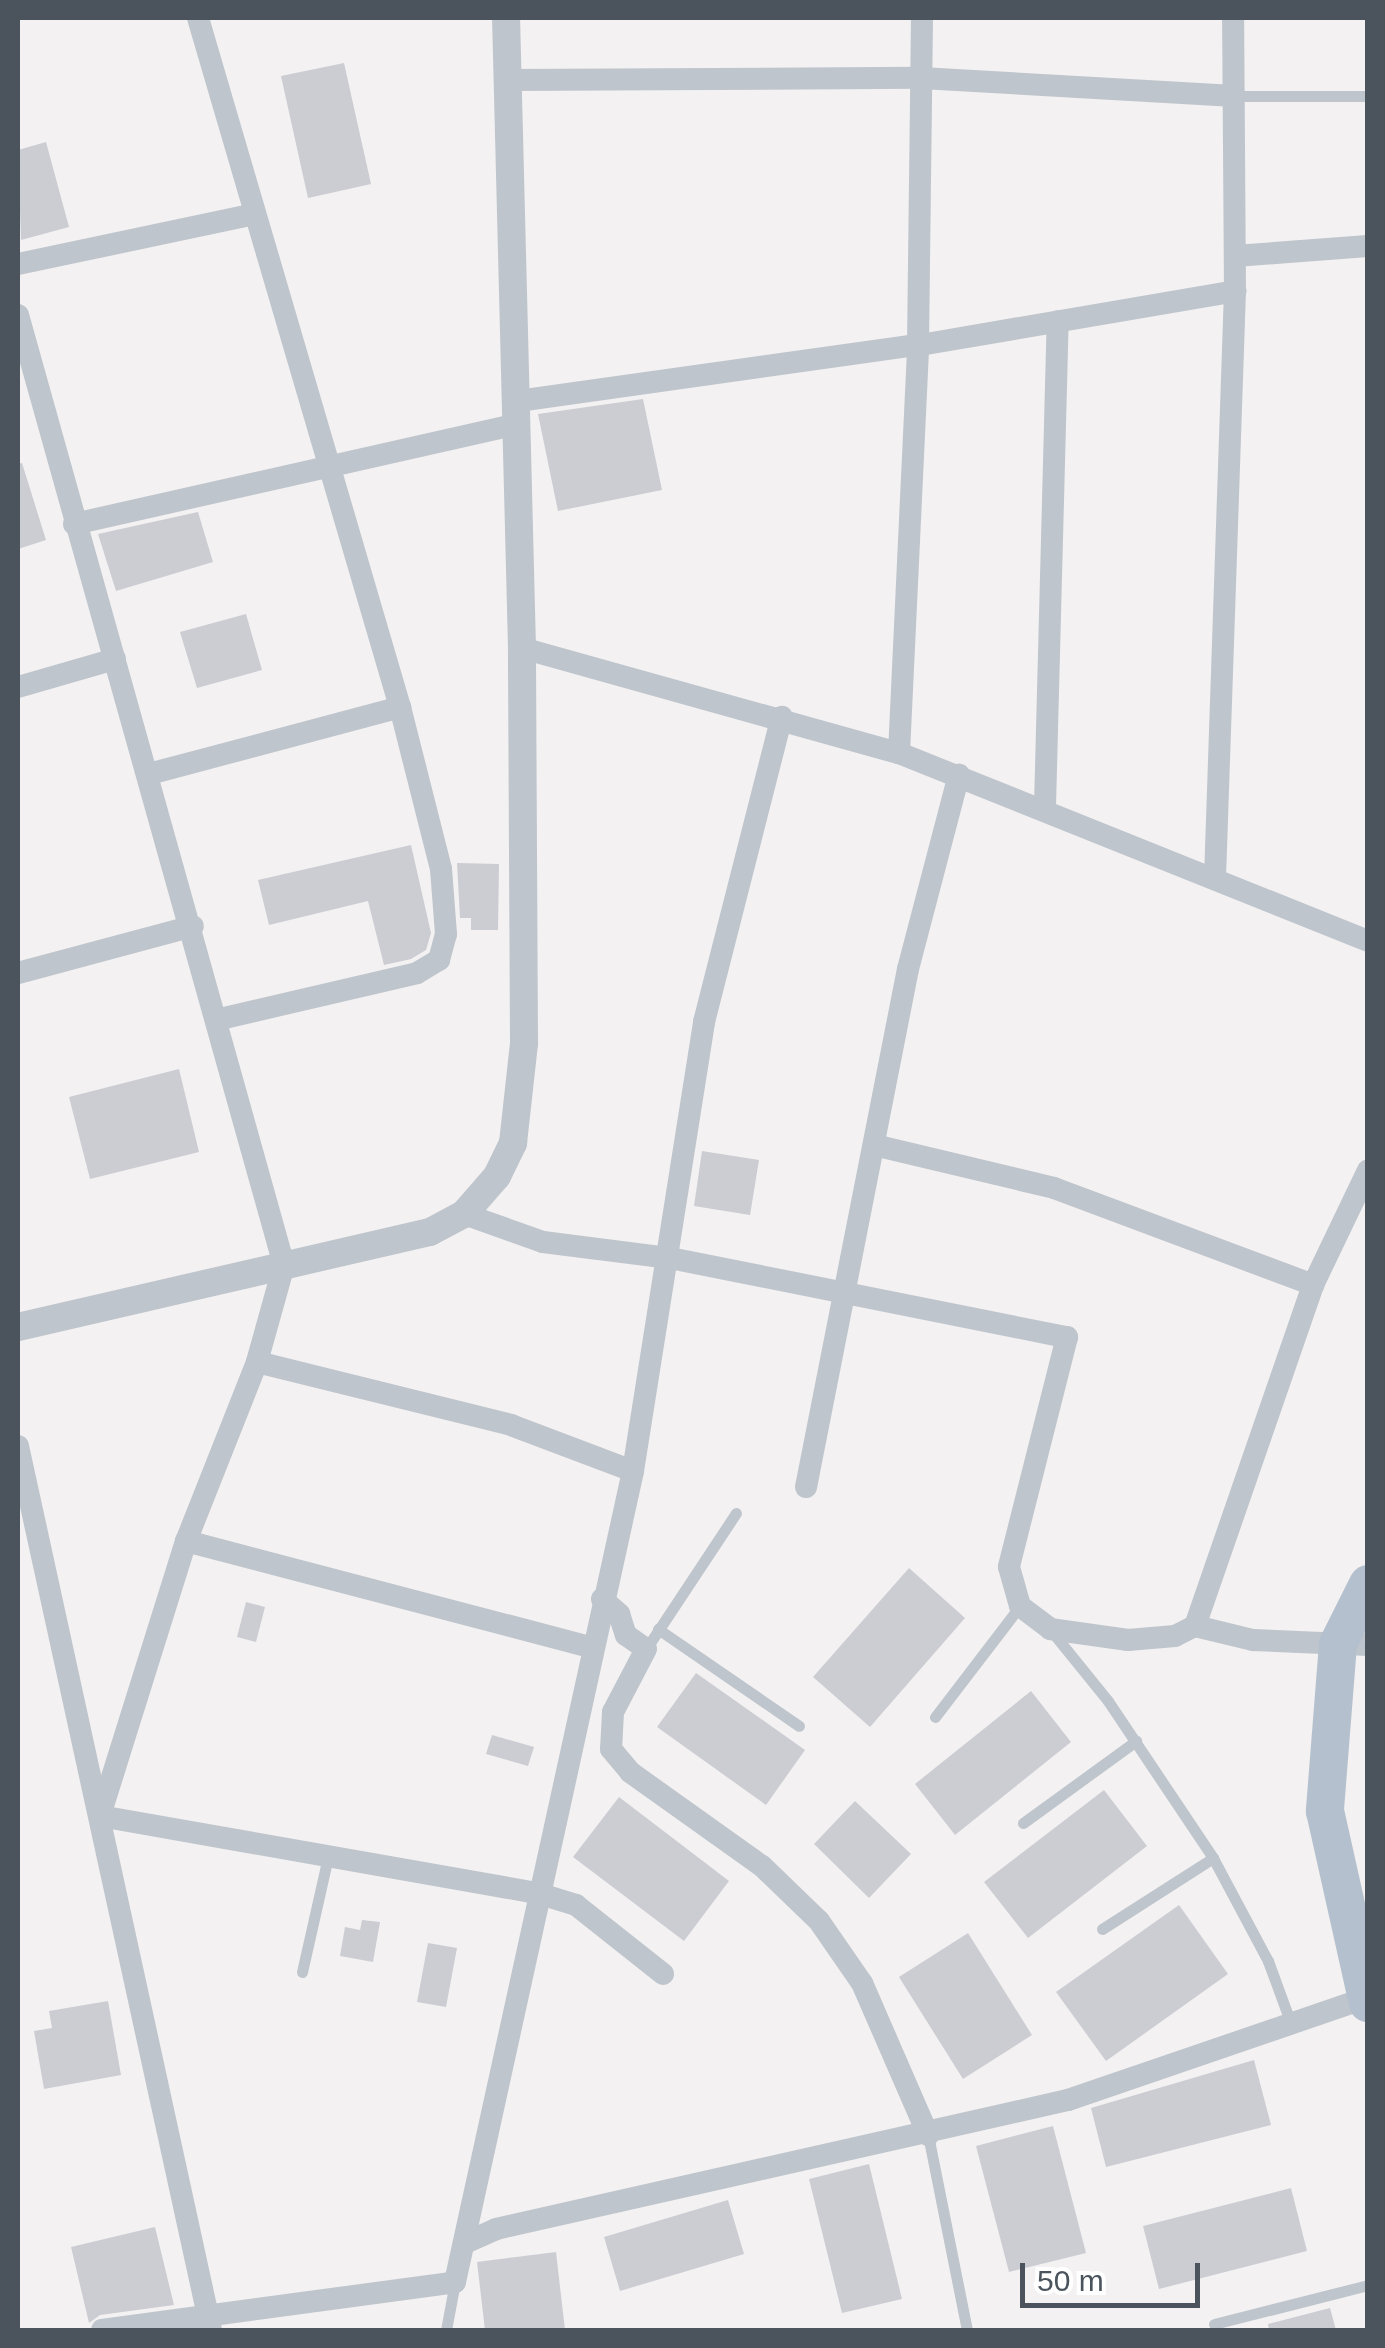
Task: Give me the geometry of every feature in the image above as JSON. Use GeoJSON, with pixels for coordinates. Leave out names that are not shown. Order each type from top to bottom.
{"type":"FeatureCollection","features":[{"type":"Feature","properties":{"kind":"main road"},"geometry":{"type":"LineString","coordinates":[[1367,2001],[1325,1811],[1353,1644],[1368,1584]]}},
{"type":"Feature","properties":{"kind":"street"},"geometry":{"type":"LineString","coordinates":[[198,18],[400,707],[441,870],[446,934],[439,960],[417,973],[220,1019]]}},
{"type":"Feature","properties":{"kind":"street"},"geometry":{"type":"LineString","coordinates":[[18,1327],[430,1232],[464,1214],[498,1176],[514,1143],[520,1099],[522,648],[506,18]]}},
{"type":"Feature","properties":{"kind":"street"},"geometry":{"type":"LineString","coordinates":[[899,752],[918,345],[922,18]]}},
{"type":"Feature","properties":{"kind":"street"},"geometry":{"type":"LineString","coordinates":[[1215,878],[1236,291],[1233,18]]}},
{"type":"Feature","properties":{"kind":"street"},"geometry":{"type":"LineString","coordinates":[[509,80],[921,78],[1234,96]]}},
{"type":"Feature","properties":{"kind":"street"},"geometry":{"type":"LineString","coordinates":[[18,264],[256,214]]}},
{"type":"Feature","properties":{"kind":"street"},"geometry":{"type":"LineString","coordinates":[[1235,256],[1368,246]]}},
{"type":"Feature","properties":{"kind":"street"},"geometry":{"type":"LineString","coordinates":[[74,524],[327,465],[518,413],[1236,291]]}},
{"type":"Feature","properties":{"kind":"street"},"geometry":{"type":"LineString","coordinates":[[18,315],[29,405],[74,524],[149,774],[220,1019],[284,1265],[257,1362],[186,1541],[100,1816]]}},
{"type":"Feature","properties":{"kind":"street"},"geometry":{"type":"LineString","coordinates":[[1045,806],[1058,322]]}},
{"type":"Feature","properties":{"kind":"street"},"geometry":{"type":"LineString","coordinates":[[522,648],[782,716],[899,752],[1045,806],[1368,942]]}},
{"type":"Feature","properties":{"kind":"street"},"geometry":{"type":"LineString","coordinates":[[18,687],[115,660]]}},
{"type":"Feature","properties":{"kind":"street"},"geometry":{"type":"LineString","coordinates":[[149,774],[400,707]]}},
{"type":"Feature","properties":{"kind":"street"},"geometry":{"type":"LineString","coordinates":[[102,2330],[209,2321],[455,2282],[590,1648],[634,1471],[704,1022],[782,716]]}},
{"type":"Feature","properties":{"kind":"street"},"geometry":{"type":"LineString","coordinates":[[806,1487],[908,969],[959,774]]}},
{"type":"Feature","properties":{"kind":"street"},"geometry":{"type":"LineString","coordinates":[[18,973],[193,926]]}},
{"type":"Feature","properties":{"kind":"street"},"geometry":{"type":"LineString","coordinates":[[874,1145],[1054,1188],[1313,1286]]}},
{"type":"Feature","properties":{"kind":"street"},"geometry":{"type":"LineString","coordinates":[[1195,1626],[1313,1286],[1368,1170]]}},
{"type":"Feature","properties":{"kind":"street"},"geometry":{"type":"LineString","coordinates":[[464,1214],[542,1242],[670,1258],[1067,1338],[1009,1566],[1020,1606],[1050,1630],[1128,1640],[1174,1636],[1195,1626],[1253,1640],[1353,1644]]}},
{"type":"Feature","properties":{"kind":"street"},"geometry":{"type":"LineString","coordinates":[[257,1362],[512,1426],[634,1471]]}},
{"type":"Feature","properties":{"kind":"street"},"geometry":{"type":"LineString","coordinates":[[18,1446],[209,2321]]}},
{"type":"Feature","properties":{"kind":"street"},"geometry":{"type":"LineString","coordinates":[[186,1541],[590,1648]]}},
{"type":"Feature","properties":{"kind":"street"},"geometry":{"type":"LineString","coordinates":[[602,1599],[618,1614],[626,1635],[652,1639],[613,1712],[611,1749],[630,1772],[762,1866],[819,1921],[862,1984],[928,2135]]}},
{"type":"Feature","properties":{"kind":"street"},"geometry":{"type":"LineString","coordinates":[[100,1816],[537,1893],[576,1905],[663,1974]]}},
{"type":"Feature","properties":{"kind":"street"},"geometry":{"type":"LineString","coordinates":[[464,2243],[496,2229],[928,2135],[1068,2100],[1367,2001]]}},
{"type":"Feature","properties":{"kind":"lane"},"geometry":{"type":"LineString","coordinates":[[1234,96],[1368,96]]}},
{"type":"Feature","properties":{"kind":"lane"},"geometry":{"type":"LineString","coordinates":[[736,1513],[652,1639],[799,1726]]}},
{"type":"Feature","properties":{"kind":"lane"},"geometry":{"type":"LineString","coordinates":[[935,1717],[1020,1606]]}},
{"type":"Feature","properties":{"kind":"lane"},"geometry":{"type":"LineString","coordinates":[[1050,1630],[1136,1741],[1213,1858],[1268,1961],[1290,2024]]}},
{"type":"Feature","properties":{"kind":"lane"},"geometry":{"type":"LineString","coordinates":[[1023,1823],[1136,1741]]}},
{"type":"Feature","properties":{"kind":"lane"},"geometry":{"type":"LineString","coordinates":[[302,1972],[328,1856]]}},
{"type":"Feature","properties":{"kind":"lane"},"geometry":{"type":"LineString","coordinates":[[1102,1929],[1213,1858]]}},
{"type":"Feature","properties":{"kind":"lane"},"geometry":{"type":"LineString","coordinates":[[928,2135],[967,2330]]}},
{"type":"Feature","properties":{"kind":"lane"},"geometry":{"type":"LineString","coordinates":[[446,2330],[455,2282]]}},
{"type":"Feature","properties":{"kind":"lane"},"geometry":{"type":"LineString","coordinates":[[1214,2324],[1368,2285]]}},
{"type":"Feature","properties":{"kind":"building"},"geometry":{"type":"Polygon","coordinates":[[[344,63],[371,184],[308,198],[281,76],[344,63]]]}},
{"type":"Feature","properties":{"kind":"building"},"geometry":{"type":"Polygon","coordinates":[[[46,142],[69,227],[21,240],[18,150],[46,142]]]}},
{"type":"Feature","properties":{"kind":"building"},"geometry":{"type":"Polygon","coordinates":[[[643,399],[662,490],[558,511],[538,414],[643,399]]]}},
{"type":"Feature","properties":{"kind":"building"},"geometry":{"type":"Polygon","coordinates":[[[22,463],[46,540],[18,549],[18,464],[22,463]]]}},
{"type":"Feature","properties":{"kind":"building"},"geometry":{"type":"Polygon","coordinates":[[[198,512],[213,562],[116,591],[98,534],[198,512]]]}},
{"type":"Feature","properties":{"kind":"building"},"geometry":{"type":"Polygon","coordinates":[[[246,614],[262,670],[197,688],[180,632],[246,614]]]}},
{"type":"Feature","properties":{"kind":"building"},"geometry":{"type":"Polygon","coordinates":[[[411,845],[431,933],[426,950],[411,959],[384,965],[368,901],[269,925],[258,880],[411,845]]]}},
{"type":"Feature","properties":{"kind":"building"},"geometry":{"type":"Polygon","coordinates":[[[457,863],[499,864],[498,930],[471,930],[471,918],[460,918],[457,863]]]}},
{"type":"Feature","properties":{"kind":"building"},"geometry":{"type":"Polygon","coordinates":[[[179,1069],[199,1152],[90,1179],[69,1097],[179,1069]]]}},
{"type":"Feature","properties":{"kind":"building"},"geometry":{"type":"Polygon","coordinates":[[[702,1151],[759,1160],[750,1215],[694,1206],[702,1151]]]}},
{"type":"Feature","properties":{"kind":"building"},"geometry":{"type":"Polygon","coordinates":[[[909,1568],[965,1618],[870,1727],[813,1677],[909,1568]]]}},
{"type":"Feature","properties":{"kind":"building"},"geometry":{"type":"Polygon","coordinates":[[[246,1602],[265,1607],[256,1642],[237,1637],[246,1602]]]}},
{"type":"Feature","properties":{"kind":"building"},"geometry":{"type":"Polygon","coordinates":[[[696,1673],[805,1750],[766,1805],[657,1727],[696,1673]]]}},
{"type":"Feature","properties":{"kind":"building"},"geometry":{"type":"Polygon","coordinates":[[[1031,1691],[1071,1742],[955,1835],[915,1784],[1031,1691]]]}},
{"type":"Feature","properties":{"kind":"building"},"geometry":{"type":"Polygon","coordinates":[[[492,1735],[534,1747],[528,1766],[486,1754],[492,1735]]]}},
{"type":"Feature","properties":{"kind":"building"},"geometry":{"type":"Polygon","coordinates":[[[1104,1790],[1147,1846],[1028,1938],[984,1882],[1104,1790]]]}},
{"type":"Feature","properties":{"kind":"building"},"geometry":{"type":"Polygon","coordinates":[[[619,1797],[729,1881],[684,1941],[573,1857],[619,1797]]]}},
{"type":"Feature","properties":{"kind":"building"},"geometry":{"type":"Polygon","coordinates":[[[855,1801],[911,1854],[869,1898],[814,1844],[855,1801]]]}},
{"type":"Feature","properties":{"kind":"building"},"geometry":{"type":"Polygon","coordinates":[[[1179,1905],[1228,1974],[1106,2061],[1056,1992],[1179,1905]]]}},
{"type":"Feature","properties":{"kind":"building"},"geometry":{"type":"Polygon","coordinates":[[[362,1920],[380,1922],[373,1962],[340,1956],[345,1927],[360,1930],[362,1920]]]}},
{"type":"Feature","properties":{"kind":"building"},"geometry":{"type":"Polygon","coordinates":[[[968,1933],[1032,2035],[963,2079],[899,1977],[968,1933]]]}},
{"type":"Feature","properties":{"kind":"building"},"geometry":{"type":"Polygon","coordinates":[[[428,1943],[457,1948],[446,2007],[417,2002],[428,1943]]]}},
{"type":"Feature","properties":{"kind":"building"},"geometry":{"type":"Polygon","coordinates":[[[108,2001],[121,2075],[44,2089],[34,2031],[52,2028],[49,2011],[108,2001]]]}},
{"type":"Feature","properties":{"kind":"building"},"geometry":{"type":"Polygon","coordinates":[[[1254,2060],[1271,2125],[1106,2167],[1091,2108],[1254,2060]]]}},
{"type":"Feature","properties":{"kind":"building"},"geometry":{"type":"Polygon","coordinates":[[[1053,2126],[1086,2253],[1009,2272],[976,2146],[1053,2126]]]}},
{"type":"Feature","properties":{"kind":"building"},"geometry":{"type":"Polygon","coordinates":[[[869,2164],[902,2299],[842,2313],[809,2179],[869,2164]]]}},
{"type":"Feature","properties":{"kind":"building"},"geometry":{"type":"Polygon","coordinates":[[[1291,2188],[1307,2251],[1159,2289],[1143,2226],[1291,2188]]]}},
{"type":"Feature","properties":{"kind":"building"},"geometry":{"type":"Polygon","coordinates":[[[728,2200],[744,2254],[620,2291],[604,2237],[728,2200]]]}},
{"type":"Feature","properties":{"kind":"building"},"geometry":{"type":"Polygon","coordinates":[[[155,2227],[174,2305],[100,2315],[89,2323],[71,2247],[155,2227]]]}},
{"type":"Feature","properties":{"kind":"building"},"geometry":{"type":"Polygon","coordinates":[[[556,2252],[565,2330],[485,2330],[477,2262],[556,2252]]]}},
{"type":"Feature","properties":{"kind":"building"},"geometry":{"type":"Polygon","coordinates":[[[1330,2308],[1336,2330],[1269,2330],[1268,2324],[1330,2308]]]}}]}
